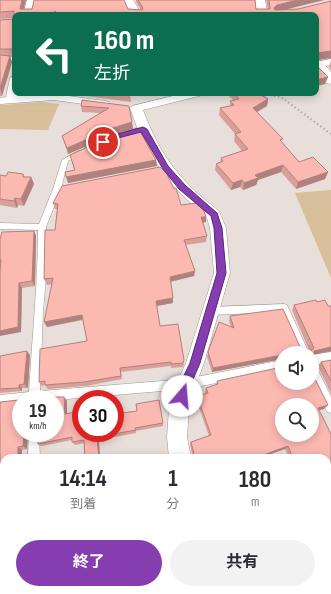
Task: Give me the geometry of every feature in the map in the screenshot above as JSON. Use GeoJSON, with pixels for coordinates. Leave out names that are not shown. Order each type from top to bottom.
{"type":"FeatureCollection","features":[{"type":"Feature","properties":{"kind":"street"},"geometry":{"type":"LineString","coordinates":[[29,12],[31,0]]}},
{"type":"Feature","properties":{"kind":"street"},"geometry":{"type":"LineString","coordinates":[[128,0],[134,12]]}},
{"type":"Feature","properties":{"kind":"street"},"geometry":{"type":"LineString","coordinates":[[260,0],[262,12]]}},
{"type":"Feature","properties":{"kind":"street"},"geometry":{"type":"LineString","coordinates":[[319,64],[331,62]]}},
{"type":"Feature","properties":{"kind":"street"},"geometry":{"type":"LineString","coordinates":[[319,68],[331,80]]}},
{"type":"Feature","properties":{"kind":"street"},"geometry":{"type":"LineString","coordinates":[[12,85],[5,100],[54,97],[125,107],[183,96]]}},
{"type":"Feature","properties":{"kind":"street"},"geometry":{"type":"LineString","coordinates":[[125,107],[163,168],[214,215],[218,228],[222,273],[195,363],[186,384],[178,420],[177,437],[179,454]]}},
{"type":"Feature","properties":{"kind":"lane"},"geometry":{"type":"LineString","coordinates":[[0,59],[12,59]]}},
{"type":"Feature","properties":{"kind":"lane"},"geometry":{"type":"LineString","coordinates":[[34,390],[38,312],[42,278],[42,227],[61,188],[65,160],[90,148]]}},
{"type":"Feature","properties":{"kind":"lane"},"geometry":{"type":"LineString","coordinates":[[0,226],[42,227]]}},
{"type":"Feature","properties":{"kind":"lane"},"geometry":{"type":"LineString","coordinates":[[211,311],[284,308],[301,346]]}},
{"type":"Feature","properties":{"kind":"lane"},"geometry":{"type":"LineString","coordinates":[[319,359],[331,357]]}},
{"type":"Feature","properties":{"kind":"lane"},"geometry":{"type":"LineString","coordinates":[[64,395],[186,384],[275,366]]}},
{"type":"Feature","properties":{"kind":"lane"},"geometry":{"type":"LineString","coordinates":[[319,383],[331,408]]}},
{"type":"Feature","properties":{"kind":"lane"},"geometry":{"type":"LineString","coordinates":[[0,400],[12,399]]}},
{"type":"Feature","properties":{"kind":"lane"},"geometry":{"type":"LineString","coordinates":[[34,442],[34,454]]}},
{"type":"Feature","properties":{"kind":"path"},"geometry":{"type":"LineString","coordinates":[[275,96],[281,97],[331,134]]}},
{"type":"Feature","properties":{"kind":"shaded area"},"geometry":{"type":"Polygon","coordinates":[[[43,102],[59,104],[48,130],[0,129],[0,105],[43,102]]]}},
{"type":"Feature","properties":{"kind":"shaded area"},"geometry":{"type":"Polygon","coordinates":[[[331,190],[331,278],[295,193],[331,190]]]}},
{"type":"Feature","properties":{"kind":"building"},"geometry":{"type":"Polygon","coordinates":[[[0,0],[22,0],[20,9],[32,9],[34,0],[124,0],[128,9],[142,10],[143,8],[138,0],[255,0],[256,9],[270,9],[269,0],[298,0],[277,5],[274,8],[275,10],[298,9],[331,1],[331,51],[319,53],[319,12],[0,12],[0,0]]]}},
{"type":"Feature","properties":{"kind":"building"},"geometry":{"type":"Polygon","coordinates":[[[12,19],[12,49],[0,49],[0,20],[12,19]]]}},
{"type":"Feature","properties":{"kind":"building"},"geometry":{"type":"Polygon","coordinates":[[[0,55],[10,56],[0,88],[0,55]]]}},
{"type":"Feature","properties":{"kind":"building"},"geometry":{"type":"Polygon","coordinates":[[[319,68],[328,77],[319,79],[319,68]]]}},
{"type":"Feature","properties":{"kind":"building"},"geometry":{"type":"Polygon","coordinates":[[[236,96],[262,96],[268,99],[253,108],[283,139],[280,140],[299,162],[313,157],[328,172],[298,182],[283,165],[255,175],[258,178],[244,183],[242,180],[233,183],[216,164],[223,161],[221,158],[248,149],[235,134],[241,132],[220,108],[234,105],[230,101],[239,99],[236,96]]]}},
{"type":"Feature","properties":{"kind":"building"},"geometry":{"type":"Polygon","coordinates":[[[82,100],[129,106],[132,122],[113,128],[67,148],[62,136],[109,108],[81,106],[82,100]]]}},
{"type":"Feature","properties":{"kind":"building"},"geometry":{"type":"Polygon","coordinates":[[[138,128],[156,160],[66,177],[65,172],[75,170],[70,155],[118,133],[138,128]]]}},
{"type":"Feature","properties":{"kind":"building"},"geometry":{"type":"Polygon","coordinates":[[[160,167],[167,174],[174,189],[176,188],[181,205],[196,203],[204,211],[206,217],[201,217],[207,236],[184,240],[195,271],[170,277],[173,298],[156,301],[160,326],[178,324],[184,360],[183,363],[171,364],[171,362],[120,368],[121,376],[84,382],[45,385],[45,381],[39,382],[40,349],[87,341],[82,315],[44,322],[53,278],[44,279],[45,230],[55,230],[58,204],[53,203],[62,186],[160,167]]]}},
{"type":"Feature","properties":{"kind":"building"},"geometry":{"type":"Polygon","coordinates":[[[8,172],[23,174],[23,177],[31,177],[21,199],[15,198],[14,201],[0,199],[0,175],[6,176],[8,172]]]}},
{"type":"Feature","properties":{"kind":"building"},"geometry":{"type":"Polygon","coordinates":[[[34,231],[32,281],[19,283],[18,327],[0,331],[0,239],[2,232],[34,231]]]}},
{"type":"Feature","properties":{"kind":"building"},"geometry":{"type":"Polygon","coordinates":[[[316,300],[317,302],[325,300],[328,306],[331,306],[331,347],[319,350],[319,346],[313,346],[294,305],[316,300]]]}},
{"type":"Feature","properties":{"kind":"building"},"geometry":{"type":"Polygon","coordinates":[[[283,309],[300,346],[275,346],[275,356],[213,368],[208,352],[219,322],[234,328],[230,316],[283,309]]]}},
{"type":"Feature","properties":{"kind":"building"},"geometry":{"type":"Polygon","coordinates":[[[27,351],[24,384],[19,385],[19,388],[0,389],[0,356],[27,351]]]}},
{"type":"Feature","properties":{"kind":"building"},"geometry":{"type":"Polygon","coordinates":[[[331,360],[331,381],[321,362],[331,360]]]}},
{"type":"Feature","properties":{"kind":"building"},"geometry":{"type":"Polygon","coordinates":[[[275,369],[275,390],[319,390],[319,387],[328,405],[319,408],[319,398],[275,398],[275,442],[319,442],[319,410],[331,434],[331,454],[291,454],[288,446],[266,454],[194,454],[191,442],[211,435],[197,396],[208,393],[206,388],[218,384],[217,381],[275,369]]]}},
{"type":"Feature","properties":{"kind":"building"},"geometry":{"type":"Polygon","coordinates":[[[64,397],[65,414],[72,413],[72,437],[64,439],[64,397]]]}},
{"type":"Feature","properties":{"kind":"building"},"geometry":{"type":"Polygon","coordinates":[[[159,400],[163,423],[135,428],[136,430],[124,432],[124,413],[137,411],[136,404],[159,400]]]}},
{"type":"Feature","properties":{"kind":"building"},"geometry":{"type":"Polygon","coordinates":[[[12,401],[12,442],[23,442],[23,446],[18,447],[18,454],[0,454],[0,402],[12,401]]]}},
{"type":"Feature","properties":{"kind":"building"},"geometry":{"type":"Polygon","coordinates":[[[84,442],[97,442],[99,454],[85,454],[84,442]]]}},
{"type":"Feature","properties":{"kind":"route"},"geometry":{"type":"LineString","coordinates":[[103,142],[116,136],[143,129],[166,168],[182,187],[208,208],[214,215],[218,228],[222,273],[195,363],[182,396]]}}]}
